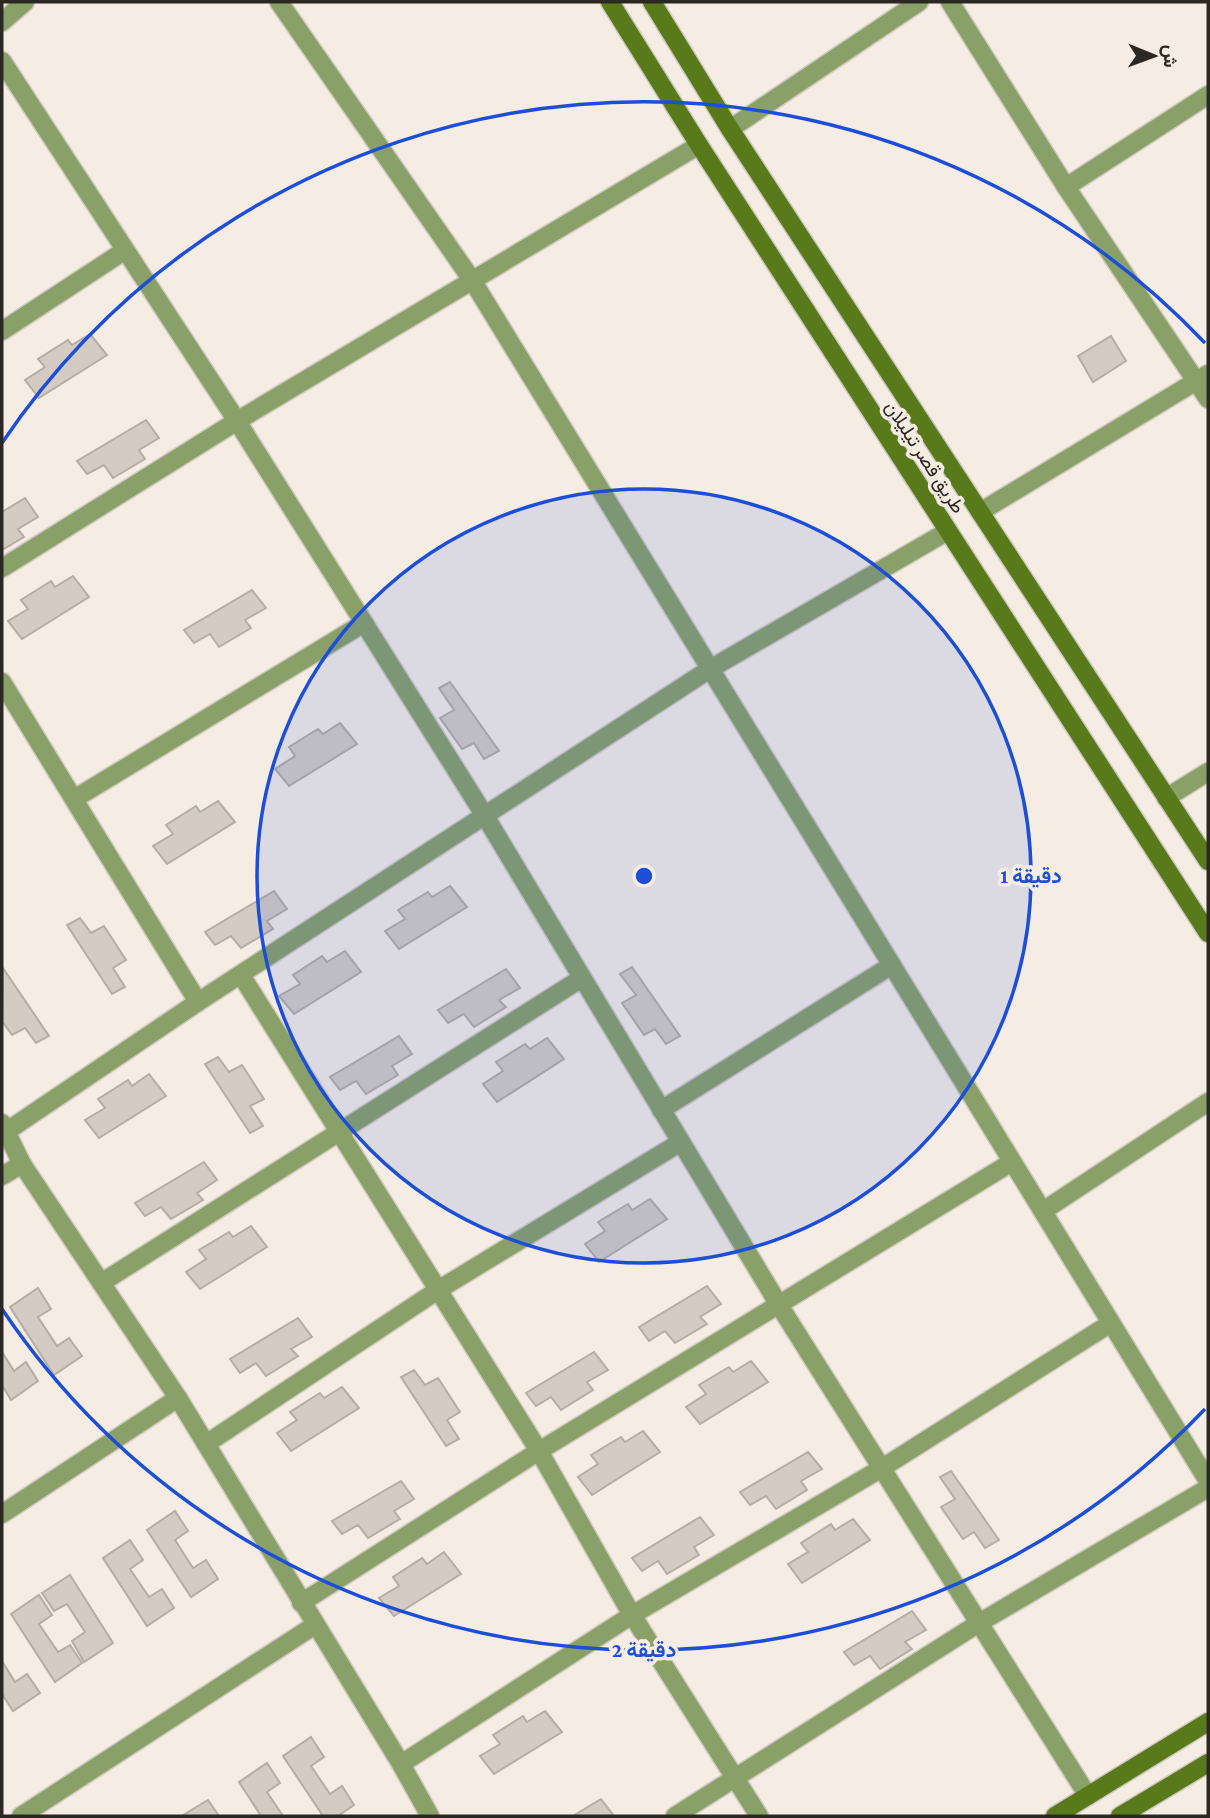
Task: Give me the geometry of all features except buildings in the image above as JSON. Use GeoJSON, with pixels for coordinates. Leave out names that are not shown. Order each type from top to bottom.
{"type":"FeatureCollection","features":[{"type":"Feature","properties":{"kind":"main road","name":"طريق قصر تيليلان"},"geometry":{"type":"LineString","coordinates":[[610,2],[699,145],[1208,933]]}},
{"type":"Feature","properties":{"kind":"main road","name":"طريق قصر تيليلان"},"geometry":{"type":"LineString","coordinates":[[652,2],[730,129],[1208,861]]}},
{"type":"Feature","properties":{"kind":"main road"},"geometry":{"type":"LineString","coordinates":[[1055,1816],[1208,1722]]}},
{"type":"Feature","properties":{"kind":"main road"},"geometry":{"type":"LineString","coordinates":[[1120,1816],[1208,1763]]}},
{"type":"Feature","properties":{"kind":"street"},"geometry":{"type":"LineString","coordinates":[[2,22],[25,2]]}},
{"type":"Feature","properties":{"kind":"street"},"geometry":{"type":"LineString","coordinates":[[279,2],[472,280],[1208,1481]]}},
{"type":"Feature","properties":{"kind":"street"},"geometry":{"type":"LineString","coordinates":[[730,129],[919,2]]}},
{"type":"Feature","properties":{"kind":"street"},"geometry":{"type":"LineString","coordinates":[[950,2],[1066,187],[1202,378],[1208,399]]}},
{"type":"Feature","properties":{"kind":"street"},"geometry":{"type":"LineString","coordinates":[[2,61],[237,421],[485,816],[779,1305],[1088,1796]]}},
{"type":"Feature","properties":{"kind":"street"},"geometry":{"type":"LineString","coordinates":[[1066,187],[1208,95]]}},
{"type":"Feature","properties":{"kind":"street"},"geometry":{"type":"LineString","coordinates":[[2,568],[237,421],[699,145]]}},
{"type":"Feature","properties":{"kind":"street"},"geometry":{"type":"LineString","coordinates":[[2,331],[124,251]]}},
{"type":"Feature","properties":{"kind":"street"},"geometry":{"type":"LineString","coordinates":[[980,512],[1202,378]]}},
{"type":"Feature","properties":{"kind":"street"},"geometry":{"type":"LineString","coordinates":[[430,1816],[178,1398],[22,1164],[4,1127],[710,669],[948,531]]}},
{"type":"Feature","properties":{"kind":"street"},"geometry":{"type":"LineString","coordinates":[[74,799],[364,623]]}},
{"type":"Feature","properties":{"kind":"street"},"geometry":{"type":"LineString","coordinates":[[2,682],[198,1002]]}},
{"type":"Feature","properties":{"kind":"street"},"geometry":{"type":"LineString","coordinates":[[1166,798],[1208,772]]}},
{"type":"Feature","properties":{"kind":"street"},"geometry":{"type":"LineString","coordinates":[[662,1110],[892,965]]}},
{"type":"Feature","properties":{"kind":"street"},"geometry":{"type":"LineString","coordinates":[[241,975],[539,1451],[632,1615],[759,1816]]}},
{"type":"Feature","properties":{"kind":"street"},"geometry":{"type":"LineString","coordinates":[[101,1283],[582,978]]}},
{"type":"Feature","properties":{"kind":"street"},"geometry":{"type":"LineString","coordinates":[[1043,1211],[1208,1102]]}},
{"type":"Feature","properties":{"kind":"street"},"geometry":{"type":"LineString","coordinates":[[206,1444],[438,1290],[681,1142]]}},
{"type":"Feature","properties":{"kind":"street"},"geometry":{"type":"LineString","coordinates":[[301,1603],[539,1451],[1013,1162]]}},
{"type":"Feature","properties":{"kind":"street"},"geometry":{"type":"LineString","coordinates":[[2,1176],[22,1164]]}},
{"type":"Feature","properties":{"kind":"street"},"geometry":{"type":"LineString","coordinates":[[401,1764],[632,1615],[882,1468],[1111,1323]]}},
{"type":"Feature","properties":{"kind":"street"},"geometry":{"type":"LineString","coordinates":[[2,1514],[178,1398]]}},
{"type":"Feature","properties":{"kind":"street"},"geometry":{"type":"LineString","coordinates":[[675,1816],[979,1623],[1208,1488]]}},
{"type":"Feature","properties":{"kind":"street"},"geometry":{"type":"LineString","coordinates":[[21,1816],[315,1625]]}}]}
